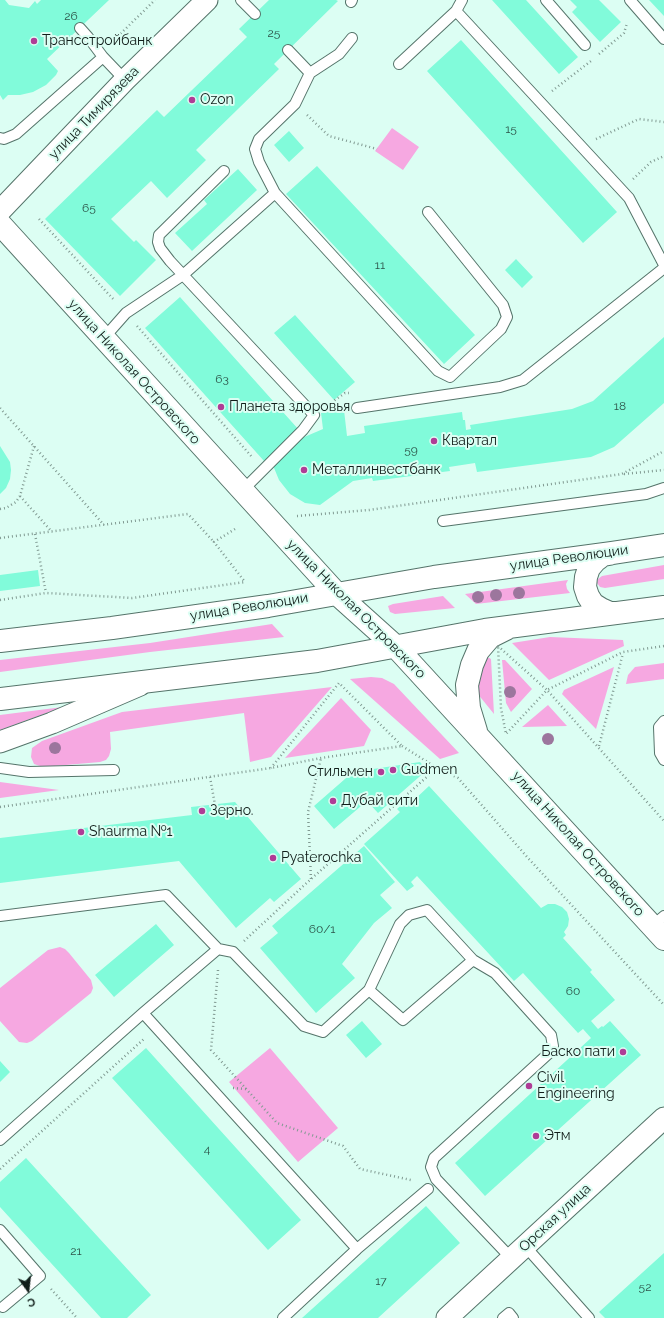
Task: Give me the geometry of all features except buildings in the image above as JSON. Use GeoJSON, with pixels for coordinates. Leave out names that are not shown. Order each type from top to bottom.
{"type":"FeatureCollection","features":[{"type":"Feature","properties":{"kind":"main road","name":"улица Николая Островского"},"geometry":{"type":"LineString","coordinates":[[0,224],[103,339],[336,593],[395,646],[660,927]]}},
{"type":"Feature","properties":{"kind":"main road","name":"улица Революции"},"geometry":{"type":"LineString","coordinates":[[0,641],[127,626],[268,606],[434,577],[664,545]]}},
{"type":"Feature","properties":{"kind":"main road"},"geometry":{"type":"LineString","coordinates":[[612,553],[603,555],[589,568],[585,587],[593,604],[610,613],[619,613]]}},
{"type":"Feature","properties":{"kind":"main road"},"geometry":{"type":"LineString","coordinates":[[0,699],[317,661],[485,630],[664,607]]}},
{"type":"Feature","properties":{"kind":"main road"},"geometry":{"type":"LineString","coordinates":[[477,734],[469,708],[467,685],[472,665],[478,651],[490,637],[509,627]]}},
{"type":"Feature","properties":{"kind":"street","name":"улица Тимирязева"},"geometry":{"type":"LineString","coordinates":[[0,211],[125,80],[207,0]]}},
{"type":"Feature","properties":{"kind":"street"},"geometry":{"type":"LineString","coordinates":[[0,742],[52,723],[148,682]]}},
{"type":"Feature","properties":{"kind":"street","name":"Орская улица"},"geometry":{"type":"LineString","coordinates":[[447,1318],[664,1118]]}},
{"type":"Feature","properties":{"kind":"lane"},"geometry":{"type":"LineString","coordinates":[[241,0],[255,14]]}},
{"type":"Feature","properties":{"kind":"lane"},"geometry":{"type":"LineString","coordinates":[[399,64],[456,11],[462,0]]}},
{"type":"Feature","properties":{"kind":"lane"},"geometry":{"type":"LineString","coordinates":[[546,0],[585,45]]}},
{"type":"Feature","properties":{"kind":"lane"},"geometry":{"type":"LineString","coordinates":[[630,0],[664,39]]}},
{"type":"Feature","properties":{"kind":"lane"},"geometry":{"type":"LineString","coordinates":[[456,11],[629,198],[664,265]]}},
{"type":"Feature","properties":{"kind":"lane"},"geometry":{"type":"LineString","coordinates":[[80,28],[102,57],[125,80]]}},
{"type":"Feature","properties":{"kind":"lane"},"geometry":{"type":"LineString","coordinates":[[352,38],[338,54],[310,73],[295,104],[259,138],[255,148],[259,162],[274,193],[438,371],[450,377],[501,329],[507,316],[503,305],[428,212]]}},
{"type":"Feature","properties":{"kind":"lane"},"geometry":{"type":"LineString","coordinates":[[288,50],[310,73]]}},
{"type":"Feature","properties":{"kind":"lane"},"geometry":{"type":"LineString","coordinates":[[0,138],[4,139],[16,134],[102,57]]}},
{"type":"Feature","properties":{"kind":"lane"},"geometry":{"type":"LineString","coordinates":[[224,171],[159,235],[158,242],[160,248],[183,275],[314,415],[303,430],[242,491]]}},
{"type":"Feature","properties":{"kind":"lane"},"geometry":{"type":"LineString","coordinates":[[103,339],[126,314],[183,275],[274,193]]}},
{"type":"Feature","properties":{"kind":"lane"},"geometry":{"type":"LineString","coordinates":[[357,408],[500,387],[523,380],[664,268]]}},
{"type":"Feature","properties":{"kind":"lane"},"geometry":{"type":"LineString","coordinates":[[442,520],[646,494],[664,488]]}},
{"type":"Feature","properties":{"kind":"lane"},"geometry":{"type":"LineString","coordinates":[[664,721],[659,727],[660,753],[664,760]]}},
{"type":"Feature","properties":{"kind":"lane"},"geometry":{"type":"LineString","coordinates":[[0,768],[29,772],[114,770]]}},
{"type":"Feature","properties":{"kind":"lane"},"geometry":{"type":"LineString","coordinates":[[0,916],[166,895],[218,948],[233,952],[304,1026],[323,1032],[369,990],[400,924],[409,914],[427,910],[473,960],[496,973],[551,1035],[553,1046],[548,1054],[434,1158],[431,1168],[436,1179],[589,1318]]}},
{"type":"Feature","properties":{"kind":"lane"},"geometry":{"type":"LineString","coordinates":[[0,1140],[218,948]]}},
{"type":"Feature","properties":{"kind":"lane"},"geometry":{"type":"LineString","coordinates":[[369,990],[403,1020],[473,960]]}},
{"type":"Feature","properties":{"kind":"lane"},"geometry":{"type":"LineString","coordinates":[[143,1013],[357,1249]]}},
{"type":"Feature","properties":{"kind":"lane"},"geometry":{"type":"LineString","coordinates":[[283,1318],[357,1249],[428,1189]]}},
{"type":"Feature","properties":{"kind":"lane"},"geometry":{"type":"LineString","coordinates":[[0,1230],[40,1276],[3,1307]]}},
{"type":"Feature","properties":{"kind":"lane"},"geometry":{"type":"LineString","coordinates":[[503,1318],[509,1313],[513,1318]]}},
{"type":"Feature","properties":{"kind":"path"},"geometry":{"type":"LineString","coordinates":[[295,104],[329,136],[377,149]]}},
{"type":"Feature","properties":{"kind":"path"},"geometry":{"type":"LineString","coordinates":[[581,146],[639,119],[664,122]]}},
{"type":"Feature","properties":{"kind":"path"},"geometry":{"type":"LineString","coordinates":[[622,190],[652,162],[664,156]]}},
{"type":"Feature","properties":{"kind":"path"},"geometry":{"type":"LineString","coordinates":[[39,219],[126,314],[264,470]]}},
{"type":"Feature","properties":{"kind":"path"},"geometry":{"type":"LineString","coordinates":[[0,408],[104,525]]}},
{"type":"Feature","properties":{"kind":"path"},"geometry":{"type":"LineString","coordinates":[[0,509],[6,508],[16,502],[20,496],[34,446]]}},
{"type":"Feature","properties":{"kind":"path"},"geometry":{"type":"LineString","coordinates":[[622,474],[664,451]]}},
{"type":"Feature","properties":{"kind":"path"},"geometry":{"type":"LineString","coordinates":[[293,512],[297,516],[369,510],[622,474],[664,470]]}},
{"type":"Feature","properties":{"kind":"path"},"geometry":{"type":"LineString","coordinates":[[20,496],[52,532]]}},
{"type":"Feature","properties":{"kind":"path"},"geometry":{"type":"LineString","coordinates":[[0,538],[188,514],[214,542],[245,582],[132,598],[46,593],[0,600]]}},
{"type":"Feature","properties":{"kind":"path"},"geometry":{"type":"LineString","coordinates":[[214,542],[235,529]]}},
{"type":"Feature","properties":{"kind":"path"},"geometry":{"type":"LineString","coordinates":[[35,534],[46,593]]}},
{"type":"Feature","properties":{"kind":"path"},"geometry":{"type":"LineString","coordinates":[[664,646],[623,652],[547,690],[506,734],[501,708],[498,646],[547,690],[664,821]]}},
{"type":"Feature","properties":{"kind":"path"},"geometry":{"type":"LineString","coordinates":[[598,747],[623,652]]}},
{"type":"Feature","properties":{"kind":"path"},"geometry":{"type":"LineString","coordinates":[[271,768],[339,683],[402,746],[437,768],[458,778],[528,858],[664,1005]]}},
{"type":"Feature","properties":{"kind":"path"},"geometry":{"type":"LineString","coordinates":[[0,807],[271,768],[320,758],[402,746]]}},
{"type":"Feature","properties":{"kind":"path"},"geometry":{"type":"LineString","coordinates":[[311,878],[308,812],[320,758]]}},
{"type":"Feature","properties":{"kind":"path"},"geometry":{"type":"LineString","coordinates":[[411,790],[437,768]]}},
{"type":"Feature","properties":{"kind":"path"},"geometry":{"type":"LineString","coordinates":[[210,777],[215,804]]}},
{"type":"Feature","properties":{"kind":"path"},"geometry":{"type":"LineString","coordinates":[[218,968],[211,1050],[277,1123],[342,1146],[360,1169],[423,1183],[428,1189]]}},
{"type":"Feature","properties":{"kind":"path"},"geometry":{"type":"LineString","coordinates":[[40,1276],[77,1318]]}},
{"type":"Feature","properties":{"kind":"shaded area"},"geometry":{"type":"Polygon","coordinates":[[[392,128],[419,147],[403,170],[375,151],[392,128]]]}},
{"type":"Feature","properties":{"kind":"shaded area"},"geometry":{"type":"Polygon","coordinates":[[[664,565],[664,579],[605,588],[600,587],[597,583],[598,579],[602,576],[664,565]]]}},
{"type":"Feature","properties":{"kind":"shaded area"},"geometry":{"type":"Polygon","coordinates":[[[568,580],[566,584],[570,593],[476,604],[465,594],[568,580]]]}},
{"type":"Feature","properties":{"kind":"shaded area"},"geometry":{"type":"Polygon","coordinates":[[[443,596],[455,608],[395,614],[390,612],[388,606],[393,604],[443,596]]]}},
{"type":"Feature","properties":{"kind":"shaded area"},"geometry":{"type":"Polygon","coordinates":[[[272,624],[284,637],[150,652],[0,672],[0,660],[150,643],[272,624]]]}},
{"type":"Feature","properties":{"kind":"shaded area"},"geometry":{"type":"Polygon","coordinates":[[[550,637],[623,640],[624,646],[549,680],[512,643],[550,637]]]}},
{"type":"Feature","properties":{"kind":"shaded area"},"geometry":{"type":"Polygon","coordinates":[[[484,655],[491,659],[494,714],[477,693],[476,663],[484,655]]]}},
{"type":"Feature","properties":{"kind":"shaded area"},"geometry":{"type":"Polygon","coordinates":[[[502,660],[505,660],[532,689],[511,712],[506,703],[502,660]]]}},
{"type":"Feature","properties":{"kind":"shaded area"},"geometry":{"type":"Polygon","coordinates":[[[664,663],[664,679],[626,684],[628,675],[635,667],[664,663]]]}},
{"type":"Feature","properties":{"kind":"shaded area"},"geometry":{"type":"Polygon","coordinates":[[[614,667],[596,729],[562,694],[564,690],[614,667]]]}},
{"type":"Feature","properties":{"kind":"shaded area"},"geometry":{"type":"Polygon","coordinates":[[[371,677],[382,678],[394,684],[459,753],[440,759],[350,679],[371,677]]]}},
{"type":"Feature","properties":{"kind":"shaded area"},"geometry":{"type":"Polygon","coordinates":[[[332,687],[271,757],[250,762],[244,713],[110,732],[111,749],[109,756],[106,760],[100,762],[43,767],[34,764],[31,757],[32,748],[42,741],[122,712],[332,687]]]}},
{"type":"Feature","properties":{"kind":"shaded area"},"geometry":{"type":"Polygon","coordinates":[[[341,698],[371,730],[364,746],[285,758],[341,698]]]}},
{"type":"Feature","properties":{"kind":"shaded area"},"geometry":{"type":"Polygon","coordinates":[[[548,705],[567,726],[522,727],[548,705]]]}},
{"type":"Feature","properties":{"kind":"shaded area"},"geometry":{"type":"Polygon","coordinates":[[[63,707],[0,730],[0,715],[63,707]]]}},
{"type":"Feature","properties":{"kind":"shaded area"},"geometry":{"type":"Polygon","coordinates":[[[0,782],[59,790],[0,798],[0,782]]]}},
{"type":"Feature","properties":{"kind":"shaded area"},"geometry":{"type":"Polygon","coordinates":[[[60,947],[69,953],[91,980],[93,988],[91,993],[32,1041],[27,1043],[19,1042],[0,1021],[0,988],[48,950],[60,947]]]}},
{"type":"Feature","properties":{"kind":"shaded area"},"geometry":{"type":"Polygon","coordinates":[[[270,1048],[338,1128],[298,1162],[229,1082],[270,1048]]]}},
{"type":"Feature","properties":{"kind":"place","name":"Трансстройбанк"},"geometry":{"type":"Point","coordinates":[34,41]}},
{"type":"Feature","properties":{"kind":"place","name":"Ozon"},"geometry":{"type":"Point","coordinates":[192,100]}},
{"type":"Feature","properties":{"kind":"place","name":"Планета здоровья"},"geometry":{"type":"Point","coordinates":[221,407]}},
{"type":"Feature","properties":{"kind":"place","name":"Квартал"},"geometry":{"type":"Point","coordinates":[434,441]}},
{"type":"Feature","properties":{"kind":"place","name":"Металлинвестбанк"},"geometry":{"type":"Point","coordinates":[304,470]}},
{"type":"Feature","properties":{"kind":"place","name":"Gudmen"},"geometry":{"type":"Point","coordinates":[393,770]}},
{"type":"Feature","properties":{"kind":"place","name":"Стильмен"},"geometry":{"type":"Point","coordinates":[381,772]}},
{"type":"Feature","properties":{"kind":"place","name":"Дубай сити"},"geometry":{"type":"Point","coordinates":[333,801]}},
{"type":"Feature","properties":{"kind":"place","name":"Зерно."},"geometry":{"type":"Point","coordinates":[202,811]}},
{"type":"Feature","properties":{"kind":"place","name":"Shaurma №1"},"geometry":{"type":"Point","coordinates":[81,832]}},
{"type":"Feature","properties":{"kind":"place","name":"Pyaterochka"},"geometry":{"type":"Point","coordinates":[273,858]}},
{"type":"Feature","properties":{"kind":"place","name":"Баско пати"},"geometry":{"type":"Point","coordinates":[623,1052]}},
{"type":"Feature","properties":{"kind":"place","name":"Civil Engineering"},"geometry":{"type":"Point","coordinates":[529,1086]}},
{"type":"Feature","properties":{"kind":"place","name":"Этм"},"geometry":{"type":"Point","coordinates":[536,1136]}}]}
